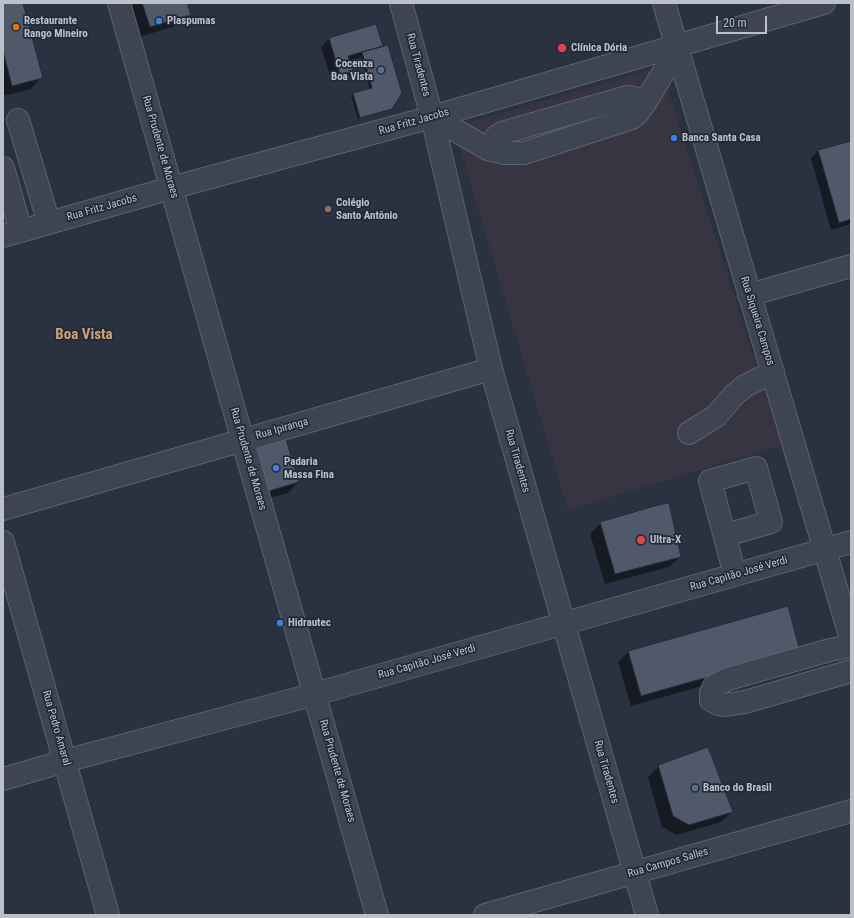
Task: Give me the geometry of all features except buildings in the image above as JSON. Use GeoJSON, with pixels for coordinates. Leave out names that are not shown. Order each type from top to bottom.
{"type":"FeatureCollection","features":[{"type":"Feature","properties":{"kind":"street","name":"Rua Prudente de Moraes"},"geometry":{"type":"LineString","coordinates":[[119,3],[377,915]]}},
{"type":"Feature","properties":{"kind":"street","name":"Rua Tiradentes"},"geometry":{"type":"LineString","coordinates":[[401,3],[432,117],[491,369],[647,915]]}},
{"type":"Feature","properties":{"kind":"street","name":"Rua Siqueira Campos"},"geometry":{"type":"LineString","coordinates":[[664,3],[851,639]]}},
{"type":"Feature","properties":{"kind":"street","name":"Rua Fritz Jacobs"},"geometry":{"type":"LineString","coordinates":[[12,234],[171,188],[432,117],[676,48],[824,3]]}},
{"type":"Feature","properties":{"kind":"street"},"geometry":{"type":"LineString","coordinates":[[432,117],[488,149],[497,136],[502,133],[627,97],[634,98],[645,103],[676,48]]}},
{"type":"Feature","properties":{"kind":"street"},"geometry":{"type":"LineString","coordinates":[[18,120],[49,223]]}},
{"type":"Feature","properties":{"kind":"street"},"geometry":{"type":"LineString","coordinates":[[3,168],[12,234]]}},
{"type":"Feature","properties":{"kind":"street"},"geometry":{"type":"LineString","coordinates":[[750,295],[851,266]]}},
{"type":"Feature","properties":{"kind":"street","name":"Rua Ipiranga"},"geometry":{"type":"LineString","coordinates":[[3,509],[491,369]]}},
{"type":"Feature","properties":{"kind":"street"},"geometry":{"type":"LineString","coordinates":[[689,434],[716,416],[734,395],[745,386],[773,372]]}},
{"type":"Feature","properties":{"kind":"street"},"geometry":{"type":"LineString","coordinates":[[726,535],[735,575]]}},
{"type":"Feature","properties":{"kind":"street","name":"Rua Pedro Amaral"},"geometry":{"type":"LineString","coordinates":[[3,542],[108,915]]}},
{"type":"Feature","properties":{"kind":"street","name":"Rua Capitão José Verdi"},"geometry":{"type":"LineString","coordinates":[[3,779],[315,694],[851,542]]}},
{"type":"Feature","properties":{"kind":"street"},"geometry":{"type":"LineString","coordinates":[[851,646],[830,650],[728,679],[714,686],[711,693],[711,700],[724,705],[745,702],[851,671]]}},
{"type":"Feature","properties":{"kind":"street","name":"Rua Campos Salles"},"geometry":{"type":"LineString","coordinates":[[485,915],[851,811]]}},
{"type":"Feature","properties":{"kind":"shaded area"},"geometry":{"type":"Polygon","coordinates":[[[651,70],[664,78],[782,445],[568,510],[456,134],[463,124],[651,70]]]}},
{"type":"Feature","properties":{"kind":"place","name":"Plaspumas"},"geometry":{"type":"Point","coordinates":[159,21]}},
{"type":"Feature","properties":{"kind":"place","name":"Restaurante Rango Mineiro"},"geometry":{"type":"Point","coordinates":[16,27]}},
{"type":"Feature","properties":{"kind":"place","name":"Clínica Dória"},"geometry":{"type":"Point","coordinates":[562,48]}},
{"type":"Feature","properties":{"kind":"place","name":"Cocenza Boa Vista"},"geometry":{"type":"Point","coordinates":[381,70]}},
{"type":"Feature","properties":{"kind":"place","name":"Banca Santa Casa"},"geometry":{"type":"Point","coordinates":[674,138]}},
{"type":"Feature","properties":{"kind":"place","name":"Colégio Santo Antônio"},"geometry":{"type":"Point","coordinates":[328,209]}},
{"type":"Feature","properties":{"kind":"place","name":"Padaria Massa Fina"},"geometry":{"type":"Point","coordinates":[276,468]}},
{"type":"Feature","properties":{"kind":"place","name":"Ultra-X"},"geometry":{"type":"Point","coordinates":[641,540]}},
{"type":"Feature","properties":{"kind":"place","name":"Hidrautec"},"geometry":{"type":"Point","coordinates":[280,623]}},
{"type":"Feature","properties":{"kind":"place","name":"Banco do Brasil"},"geometry":{"type":"Point","coordinates":[695,788]}},
{"type":"Feature","properties":{"kind":"district","name":"Boa Vista"},"geometry":{"type":"Point","coordinates":[84,335]}}]}
